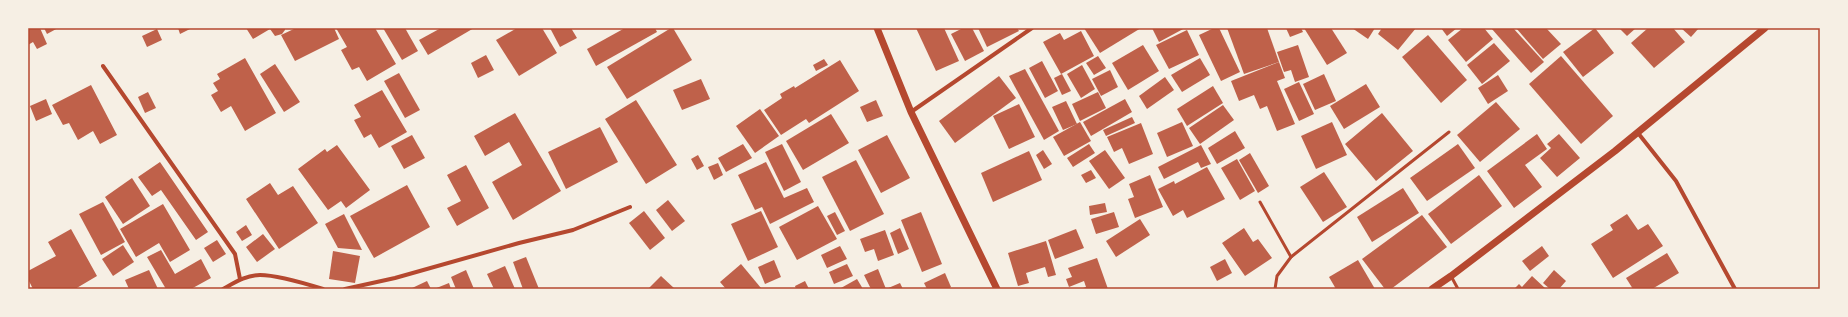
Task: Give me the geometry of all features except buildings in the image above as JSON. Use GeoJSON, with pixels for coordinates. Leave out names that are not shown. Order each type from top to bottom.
{"type":"FeatureCollection","features":[{"type":"Feature","properties":{"kind":"street"},"geometry":{"type":"LineString","coordinates":[[876,28],[911,112],[997,289]]}},
{"type":"Feature","properties":{"kind":"street"},"geometry":{"type":"LineString","coordinates":[[911,112],[1032,28]]}},
{"type":"Feature","properties":{"kind":"street"},"geometry":{"type":"LineString","coordinates":[[1432,289],[1638,132],[1765,28]]}},
{"type":"Feature","properties":{"kind":"street"},"geometry":{"type":"LineString","coordinates":[[103,66],[235,254],[240,279]]}},
{"type":"Feature","properties":{"kind":"street"},"geometry":{"type":"LineString","coordinates":[[1638,132],[1676,181],[1735,289]]}},
{"type":"Feature","properties":{"kind":"street"},"geometry":{"type":"LineString","coordinates":[[345,289],[395,278],[519,243],[573,230],[630,207]]}},
{"type":"Feature","properties":{"kind":"street"},"geometry":{"type":"LineString","coordinates":[[222,289],[240,279],[259,275],[307,284],[323,289]]}},
{"type":"Feature","properties":{"kind":"lane"},"geometry":{"type":"LineString","coordinates":[[1275,289],[1277,276],[1291,257],[1449,132]]}},
{"type":"Feature","properties":{"kind":"lane"},"geometry":{"type":"LineString","coordinates":[[1260,202],[1291,257]]}},
{"type":"Feature","properties":{"kind":"lane"},"geometry":{"type":"LineString","coordinates":[[1451,276],[1458,289]]}}]}
